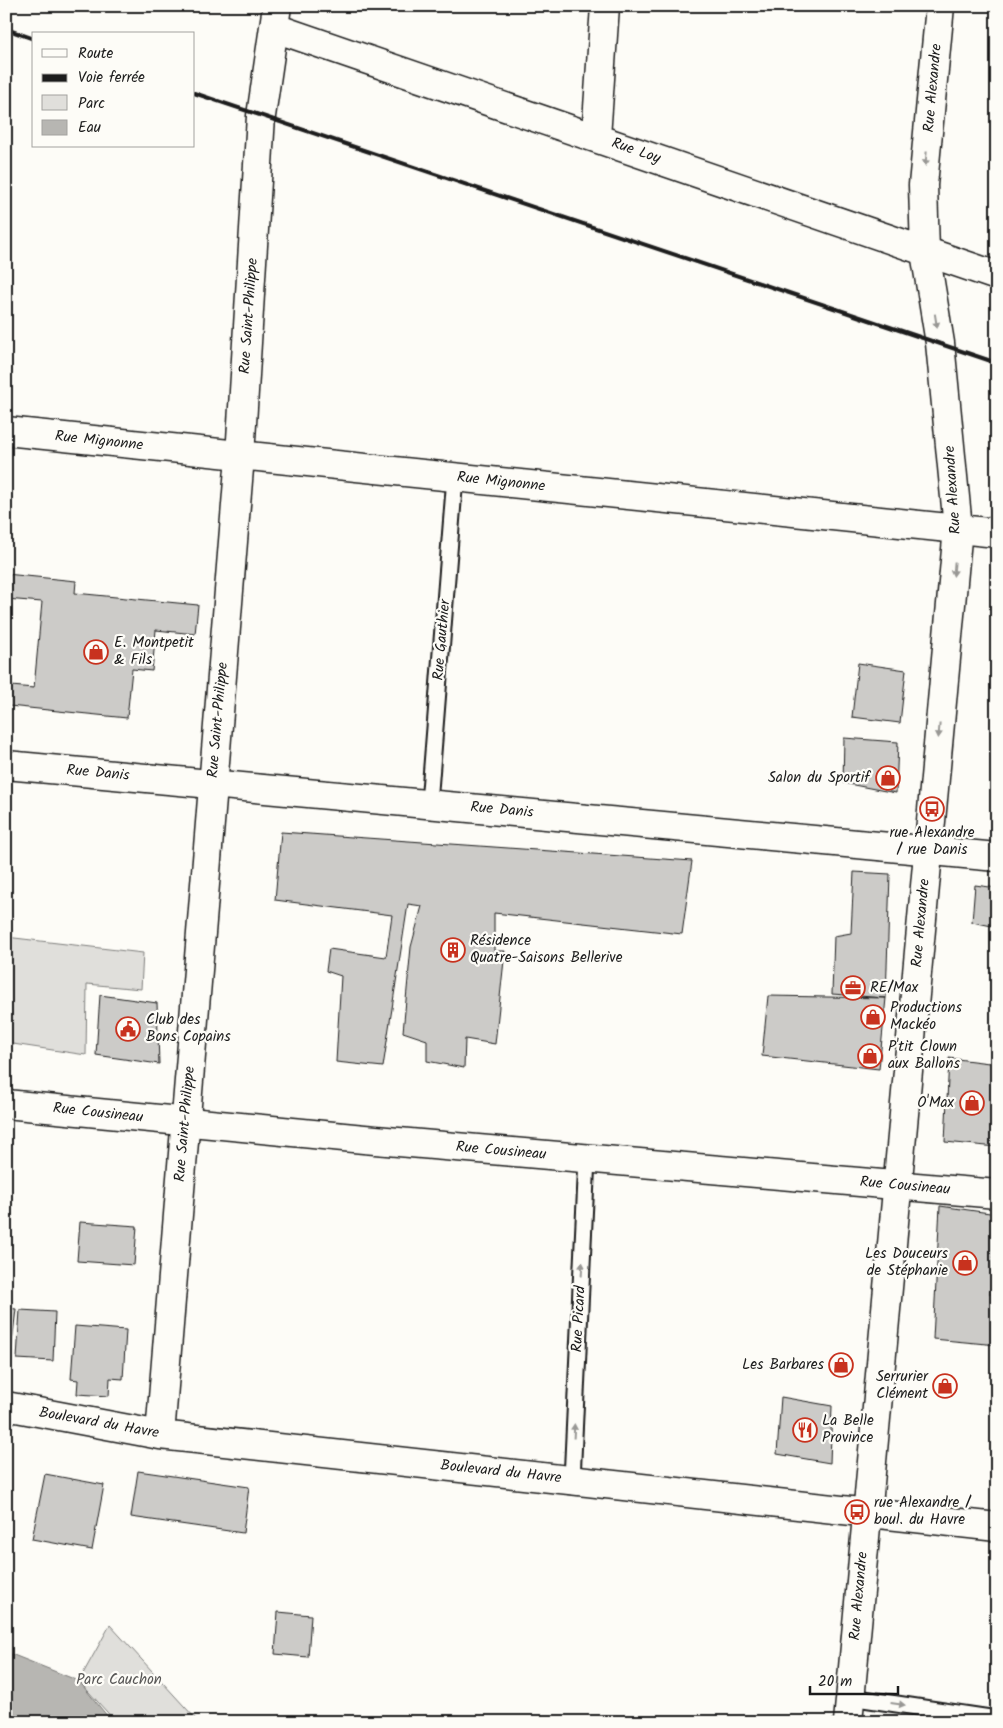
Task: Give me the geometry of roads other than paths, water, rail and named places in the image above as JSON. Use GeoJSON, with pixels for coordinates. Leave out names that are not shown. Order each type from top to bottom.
{"type":"FeatureCollection","features":[{"type":"Feature","properties":{"kind":"street"},"geometry":{"type":"LineString","coordinates":[[596,137],[605,6]]}},
{"type":"Feature","properties":{"kind":"street","name":"Rue Alexandre"},"geometry":{"type":"LineString","coordinates":[[849,1710],[958,528],[940,343],[925,252],[923,185],[940,6]]}},
{"type":"Feature","properties":{"kind":"street","name":"Rue Loy"},"geometry":{"type":"LineString","coordinates":[[276,17],[596,137],[997,276]]}},
{"type":"Feature","properties":{"kind":"street","name":"Rue Saint-Philippe"},"geometry":{"type":"LineString","coordinates":[[160,1435],[240,456],[262,116],[276,17]]}},
{"type":"Feature","properties":{"kind":"street","name":"Rue Mignonne"},"geometry":{"type":"LineString","coordinates":[[6,431],[997,533]]}},
{"type":"Feature","properties":{"kind":"street","name":"Rue Danis"},"geometry":{"type":"LineString","coordinates":[[6,765],[429,803],[928,853],[997,857]]}},
{"type":"Feature","properties":{"kind":"street","name":"Rue Cousineau"},"geometry":{"type":"LineString","coordinates":[[6,1104],[185,1122],[997,1194]]}},
{"type":"Feature","properties":{"kind":"street","name":"Boulevard du Havre"},"geometry":{"type":"LineString","coordinates":[[6,1406],[160,1435],[997,1527]]}},
{"type":"Feature","properties":{"kind":"lane","name":"Rue Gauthier"},"geometry":{"type":"LineString","coordinates":[[429,803],[455,477]]}},
{"type":"Feature","properties":{"kind":"lane","name":"Rue Picard"},"geometry":{"type":"LineString","coordinates":[[572,1480],[586,1158]]}},
{"type":"Feature","properties":{"kind":"lane"},"geometry":{"type":"LineString","coordinates":[[849,1710],[997,1719]]}},
{"type":"Feature","properties":{"kind":"water"},"geometry":{"type":"Polygon","coordinates":[[[6,1652],[79,1681],[112,1722],[6,1722],[6,1652]]]}},
{"type":"Feature","properties":{"kind":"railway"},"geometry":{"type":"LineString","coordinates":[[6,29],[32,38]]}},
{"type":"Feature","properties":{"kind":"railway"},"geometry":{"type":"LineString","coordinates":[[195,93],[997,363]]}},
{"type":"Feature","properties":{"kind":"place","name":"E. Montpetit & Fils"},"geometry":{"type":"Point","coordinates":[96,652]}},
{"type":"Feature","properties":{"kind":"place","name":"Salon du Sportif"},"geometry":{"type":"Point","coordinates":[888,778]}},
{"type":"Feature","properties":{"kind":"place","name":"rue Alexandre / rue Danis"},"geometry":{"type":"Point","coordinates":[932,809]}},
{"type":"Feature","properties":{"kind":"place","name":"Résidence Quatre-Saisons Bellerive"},"geometry":{"type":"Point","coordinates":[453,950]}},
{"type":"Feature","properties":{"kind":"place","name":"RE/Max"},"geometry":{"type":"Point","coordinates":[853,988]}},
{"type":"Feature","properties":{"kind":"place","name":"Productions Mackéo"},"geometry":{"type":"Point","coordinates":[873,1017]}},
{"type":"Feature","properties":{"kind":"place","name":"Club des Bons Copains"},"geometry":{"type":"Point","coordinates":[128,1029]}},
{"type":"Feature","properties":{"kind":"place","name":"P'tit Clown aux Ballons"},"geometry":{"type":"Point","coordinates":[870,1056]}},
{"type":"Feature","properties":{"kind":"place","name":"O'Max"},"geometry":{"type":"Point","coordinates":[972,1103]}},
{"type":"Feature","properties":{"kind":"place","name":"Les Douceurs de Stéphanie"},"geometry":{"type":"Point","coordinates":[965,1263]}},
{"type":"Feature","properties":{"kind":"place","name":"Les Barbares"},"geometry":{"type":"Point","coordinates":[841,1365]}},
{"type":"Feature","properties":{"kind":"place","name":"Serrurier Clément"},"geometry":{"type":"Point","coordinates":[945,1386]}},
{"type":"Feature","properties":{"kind":"place","name":"La Belle Province"},"geometry":{"type":"Point","coordinates":[805,1430]}},
{"type":"Feature","properties":{"kind":"place","name":"rue Alexandre / boul. du Havre"},"geometry":{"type":"Point","coordinates":[857,1512]}},
{"type":"Feature","properties":{"kind":"park label","name":"Parc Cauchon"},"geometry":{"type":"Point","coordinates":[119,1680]}}]}
